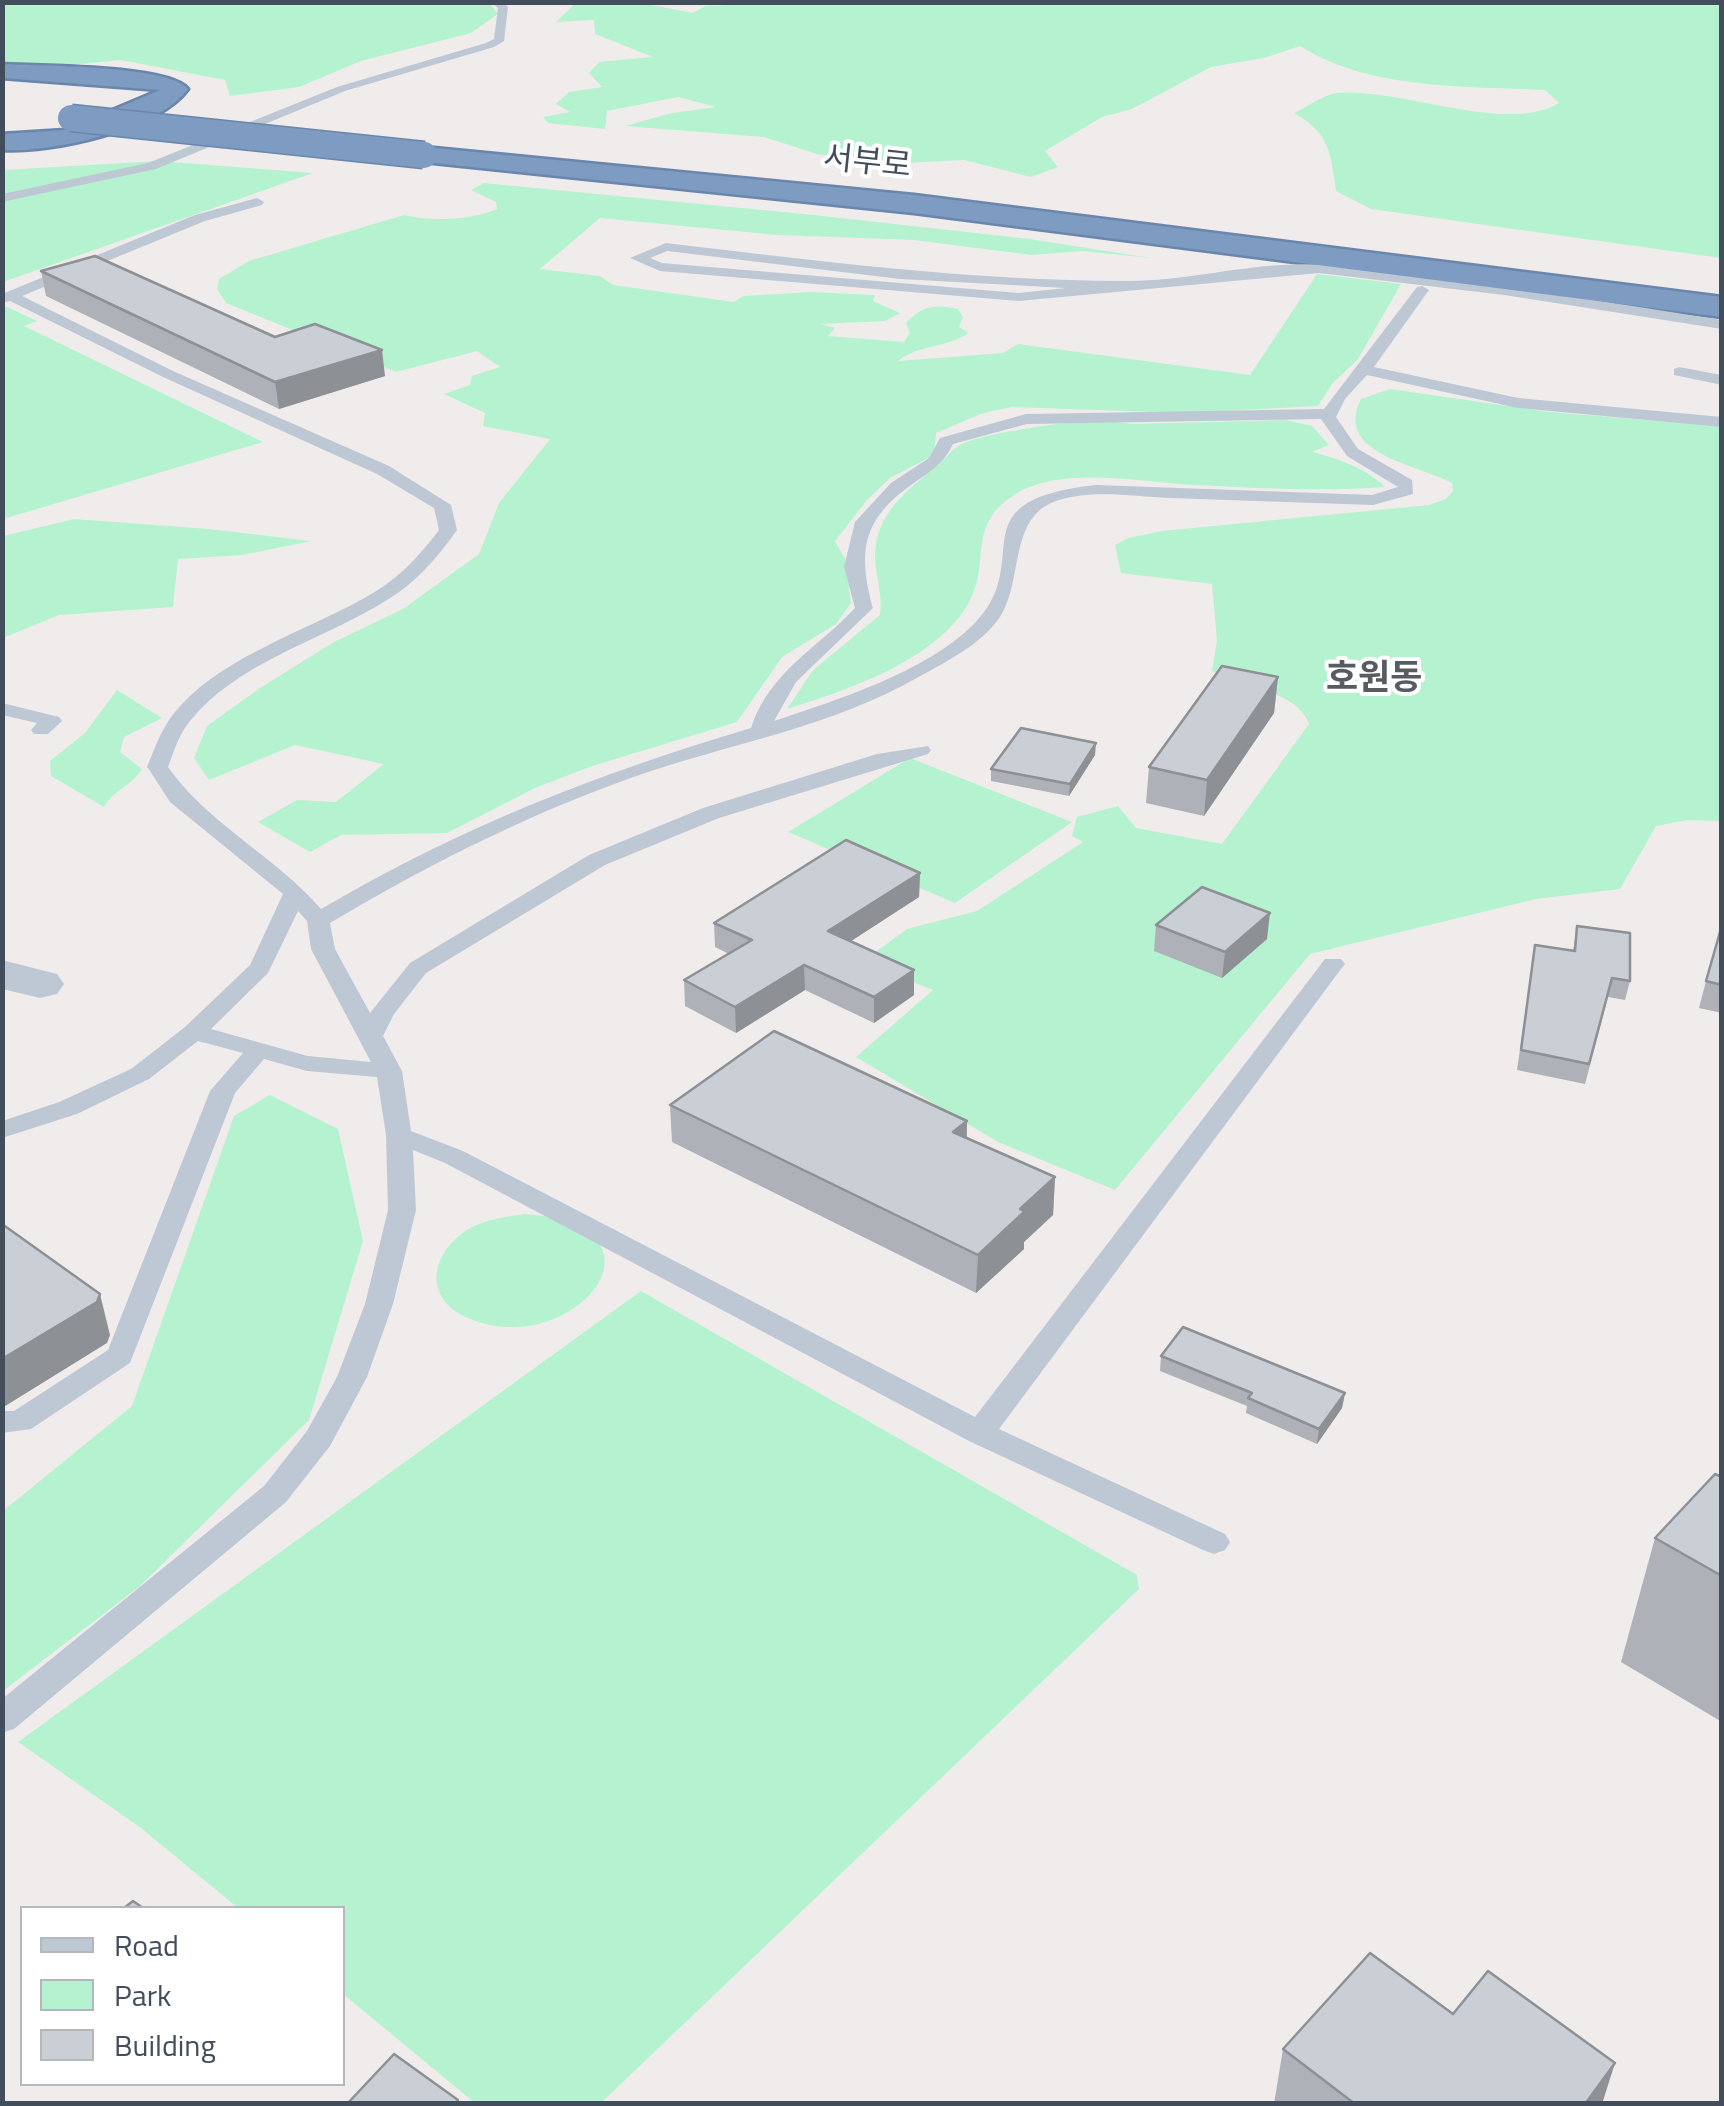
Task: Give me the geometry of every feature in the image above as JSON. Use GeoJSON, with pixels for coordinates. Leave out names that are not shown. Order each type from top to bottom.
{"type":"FeatureCollection","features":[{"type":"Feature","properties":{"kind":"highway"},"geometry":{"type":"LineString","coordinates":[[2,71],[149,80],[175,89],[161,100],[79,137],[52,142],[2,142]]}},
{"type":"Feature","properties":{"kind":"highway","name":"서부로"},"geometry":{"type":"LineString","coordinates":[[2,94],[1722,306]]}},
{"type":"Feature","properties":{"kind":"highway","name":"서부로"},"geometry":{"type":"LineString","coordinates":[[37,114],[1078,210],[1722,290]]}},
{"type":"Feature","properties":{"kind":"lane"},"geometry":{"type":"LineString","coordinates":[[2,198],[152,166],[341,89],[498,41],[503,7],[496,2]]}},
{"type":"Feature","properties":{"kind":"lane"},"geometry":{"type":"LineString","coordinates":[[7,298],[200,218],[257,202]]}},
{"type":"Feature","properties":{"kind":"lane"},"geometry":{"type":"LineString","coordinates":[[1131,285],[900,275],[666,247],[637,258],[660,267],[1019,297],[1319,268],[1504,291],[1722,325]]}},
{"type":"Feature","properties":{"kind":"lane"},"geometry":{"type":"LineString","coordinates":[[1328,414],[1422,290]]}},
{"type":"Feature","properties":{"kind":"lane"},"geometry":{"type":"LineString","coordinates":[[2,1719],[275,1494],[319,1438],[352,1376],[379,1304],[402,1210],[399,1134],[390,1071],[323,950],[318,920],[295,893],[178,797],[157,767],[164,740],[206,695],[235,674],[391,589],[442,542],[448,530],[448,516],[434,498],[383,470],[7,298]]}},
{"type":"Feature","properties":{"kind":"lane"},"geometry":{"type":"LineString","coordinates":[[1364,370],[1532,405],[1722,422]]}},
{"type":"Feature","properties":{"kind":"lane"},"geometry":{"type":"LineString","coordinates":[[1678,372],[1722,380]]}},
{"type":"Feature","properties":{"kind":"lane"},"geometry":{"type":"LineString","coordinates":[[318,920],[397,872],[604,780],[760,732],[882,688],[976,633],[994,612],[1002,591],[1012,530],[1019,519],[1044,500],[1074,491],[1096,490],[1373,500],[1406,490],[1406,484],[1398,478],[1349,453],[1340,444],[1328,414]]}},
{"type":"Feature","properties":{"kind":"lane"},"geometry":{"type":"LineString","coordinates":[[760,732],[764,715],[783,686],[828,640],[856,620],[864,608],[853,568],[864,522],[910,476],[936,461],[946,441],[997,425],[1041,418],[1177,420],[1328,414]]}},
{"type":"Feature","properties":{"kind":"lane"},"geometry":{"type":"LineString","coordinates":[[2,709],[52,720],[41,730]]}},
{"type":"Feature","properties":{"kind":"lane"},"geometry":{"type":"LineString","coordinates":[[371,1035],[382,1012],[418,968],[597,860],[711,813],[921,750]]}},
{"type":"Feature","properties":{"kind":"lane"},"geometry":{"type":"LineString","coordinates":[[2,1130],[68,1108],[140,1074],[194,1032],[260,968],[295,893]]}},
{"type":"Feature","properties":{"kind":"lane"},"geometry":{"type":"LineString","coordinates":[[980,1433],[1333,964]]}},
{"type":"Feature","properties":{"kind":"lane"},"geometry":{"type":"LineString","coordinates":[[194,1032],[308,1063],[390,1071]]}},
{"type":"Feature","properties":{"kind":"lane"},"geometry":{"type":"LineString","coordinates":[[2,1422],[20,1422],[120,1356],[222,1091],[258,1051]]}},
{"type":"Feature","properties":{"kind":"lane"},"geometry":{"type":"LineString","coordinates":[[399,1134],[488,1175],[980,1433],[1214,1542]]}},
{"type":"Feature","properties":{"kind":"green space"},"geometry":{"type":"Polygon","coordinates":[[[488,2],[498,14],[471,33],[361,61],[299,87],[230,96],[225,80],[121,60],[30,69],[3,65],[3,3],[488,2]]]}},
{"type":"Feature","properties":{"kind":"green space"},"geometry":{"type":"Polygon","coordinates":[[[798,2],[1721,3],[1721,258],[1371,209],[1336,191],[1327,146],[1315,129],[1294,113],[1336,93],[1362,93],[1511,114],[1537,112],[1559,103],[1545,90],[1451,86],[1387,78],[1356,71],[1300,46],[1264,58],[1211,67],[1132,109],[1102,117],[1045,151],[1058,167],[1031,177],[964,160],[882,164],[817,154],[764,137],[625,126],[672,113],[716,107],[678,97],[607,111],[605,129],[548,123],[543,117],[570,112],[556,104],[569,92],[602,87],[589,73],[599,62],[653,57],[595,34],[594,20],[556,22],[576,3],[666,3],[651,5],[693,13],[705,6],[798,2]]]}},
{"type":"Feature","properties":{"kind":"green space"},"geometry":{"type":"Polygon","coordinates":[[[159,161],[313,173],[3,282],[3,170],[159,161]]]}},
{"type":"Feature","properties":{"kind":"green space"},"geometry":{"type":"Polygon","coordinates":[[[484,183],[1030,239],[1151,258],[1082,251],[1031,255],[914,240],[777,235],[600,218],[540,269],[600,276],[613,285],[734,302],[743,296],[811,292],[875,295],[873,301],[900,313],[885,321],[821,324],[835,328],[828,336],[904,342],[910,333],[906,323],[918,313],[936,307],[958,309],[963,317],[959,327],[969,333],[898,361],[1003,353],[1018,344],[1250,375],[1317,274],[1401,284],[1358,359],[1332,384],[1318,406],[1184,413],[1012,407],[983,413],[936,433],[934,455],[890,478],[835,541],[845,559],[851,603],[836,624],[782,657],[737,722],[592,766],[535,788],[447,833],[341,835],[310,852],[258,822],[297,800],[336,802],[384,764],[295,745],[209,780],[194,758],[207,726],[334,642],[403,609],[479,554],[499,503],[550,439],[483,426],[485,413],[444,394],[470,385],[472,376],[500,367],[477,351],[396,372],[226,303],[217,289],[219,279],[249,261],[404,215],[451,219],[497,209],[496,202],[471,190],[484,183]]]}},
{"type":"Feature","properties":{"kind":"green space"},"geometry":{"type":"Polygon","coordinates":[[[3,305],[37,321],[24,326],[263,442],[3,519],[3,305]]]}},
{"type":"Feature","properties":{"kind":"green space"},"geometry":{"type":"Polygon","coordinates":[[[1390,389],[1549,412],[1721,426],[1721,821],[1687,820],[1656,826],[1620,889],[1536,899],[1310,954],[1115,1190],[998,1142],[856,1057],[933,990],[862,962],[907,929],[977,911],[1083,842],[1072,836],[1077,817],[1118,806],[1136,828],[1222,844],[1309,724],[1303,713],[1281,697],[1212,671],[1217,641],[1212,584],[1121,573],[1115,545],[1162,531],[1429,505],[1446,499],[1453,491],[1452,483],[1383,454],[1358,433],[1355,418],[1361,399],[1390,389]]]}},
{"type":"Feature","properties":{"kind":"green space"},"geometry":{"type":"Polygon","coordinates":[[[1098,420],[1133,424],[1286,420],[1312,426],[1329,445],[1312,452],[1351,465],[1385,487],[1266,488],[1102,478],[1054,480],[1033,486],[1014,495],[990,518],[972,596],[959,618],[940,637],[892,669],[787,709],[813,670],[880,615],[877,539],[886,517],[907,492],[962,444],[1008,432],[1098,420]]]}},
{"type":"Feature","properties":{"kind":"green space"},"geometry":{"type":"Polygon","coordinates":[[[74,519],[311,541],[243,555],[178,559],[173,607],[59,615],[3,638],[3,536],[74,519]]]}},
{"type":"Feature","properties":{"kind":"green space"},"geometry":{"type":"Polygon","coordinates":[[[117,690],[162,718],[124,737],[120,752],[142,769],[104,807],[51,776],[50,761],[85,733],[117,690]]]}},
{"type":"Feature","properties":{"kind":"green space"},"geometry":{"type":"Polygon","coordinates":[[[910,758],[1072,822],[955,903],[788,832],[910,758]]]}},
{"type":"Feature","properties":{"kind":"green space"},"geometry":{"type":"Polygon","coordinates":[[[270,1095],[338,1129],[363,1241],[309,1420],[140,1586],[3,1691],[3,1511],[132,1406],[234,1116],[270,1095]]]}},
{"type":"Feature","properties":{"kind":"green space"},"geometry":{"type":"Polygon","coordinates":[[[525,1214],[572,1223],[597,1241],[605,1263],[597,1286],[577,1306],[547,1321],[512,1327],[473,1320],[457,1312],[439,1291],[438,1265],[444,1253],[474,1226],[525,1214]]]}},
{"type":"Feature","properties":{"kind":"green space"},"geometry":{"type":"Polygon","coordinates":[[[641,1291],[1137,1575],[1139,1589],[601,2103],[475,2103],[345,1996],[345,1906],[236,1906],[141,1828],[18,1742],[641,1291]]]}},
{"type":"Feature","properties":{"kind":"building"},"geometry":{"type":"Polygon","coordinates":[[[95,256],[275,337],[315,324],[382,350],[275,382],[41,271],[95,256]]]}},
{"type":"Feature","properties":{"kind":"building"},"geometry":{"type":"Polygon","coordinates":[[[1222,666],[1278,677],[1207,780],[1149,767],[1222,666]]]}},
{"type":"Feature","properties":{"kind":"building"},"geometry":{"type":"Polygon","coordinates":[[[1021,728],[1096,743],[1070,784],[991,769],[1021,728]]]}},
{"type":"Feature","properties":{"kind":"building"},"geometry":{"type":"Polygon","coordinates":[[[846,840],[920,873],[828,931],[914,970],[874,997],[804,965],[735,1007],[684,980],[752,940],[714,923],[846,840]]]}},
{"type":"Feature","properties":{"kind":"building"},"geometry":{"type":"Polygon","coordinates":[[[1202,887],[1270,913],[1225,952],[1156,925],[1202,887]]]}},
{"type":"Feature","properties":{"kind":"building"},"geometry":{"type":"Polygon","coordinates":[[[1577,926],[1630,933],[1630,981],[1612,978],[1589,1064],[1521,1050],[1535,945],[1575,951],[1577,926]]]}},
{"type":"Feature","properties":{"kind":"building"},"geometry":{"type":"Polygon","coordinates":[[[1722,932],[1722,985],[1706,981],[1722,932]]]}},
{"type":"Feature","properties":{"kind":"building"},"geometry":{"type":"Polygon","coordinates":[[[774,1031],[967,1121],[953,1132],[1055,1177],[978,1255],[670,1105],[774,1031]]]}},
{"type":"Feature","properties":{"kind":"building"},"geometry":{"type":"Polygon","coordinates":[[[2,1224],[100,1294],[97,1302],[2,1359],[2,1224]]]}},
{"type":"Feature","properties":{"kind":"building"},"geometry":{"type":"Polygon","coordinates":[[[1183,1327],[1345,1393],[1319,1429],[1248,1398],[1252,1393],[1161,1356],[1183,1327]]]}},
{"type":"Feature","properties":{"kind":"building"},"geometry":{"type":"Polygon","coordinates":[[[1715,1474],[1722,1477],[1722,1576],[1655,1538],[1715,1474]]]}},
{"type":"Feature","properties":{"kind":"building"},"geometry":{"type":"Polygon","coordinates":[[[1370,1953],[1453,2014],[1488,1971],[1615,2063],[1585,2104],[1355,2104],[1283,2049],[1370,1953]]]}},
{"type":"Feature","properties":{"kind":"building"},"geometry":{"type":"Polygon","coordinates":[[[394,2054],[458,2100],[455,2104],[347,2104],[394,2054]]]}},
{"type":"Feature","properties":{"kind":"district","name":"호원동"},"geometry":{"type":"Point","coordinates":[1374,680]}}]}
